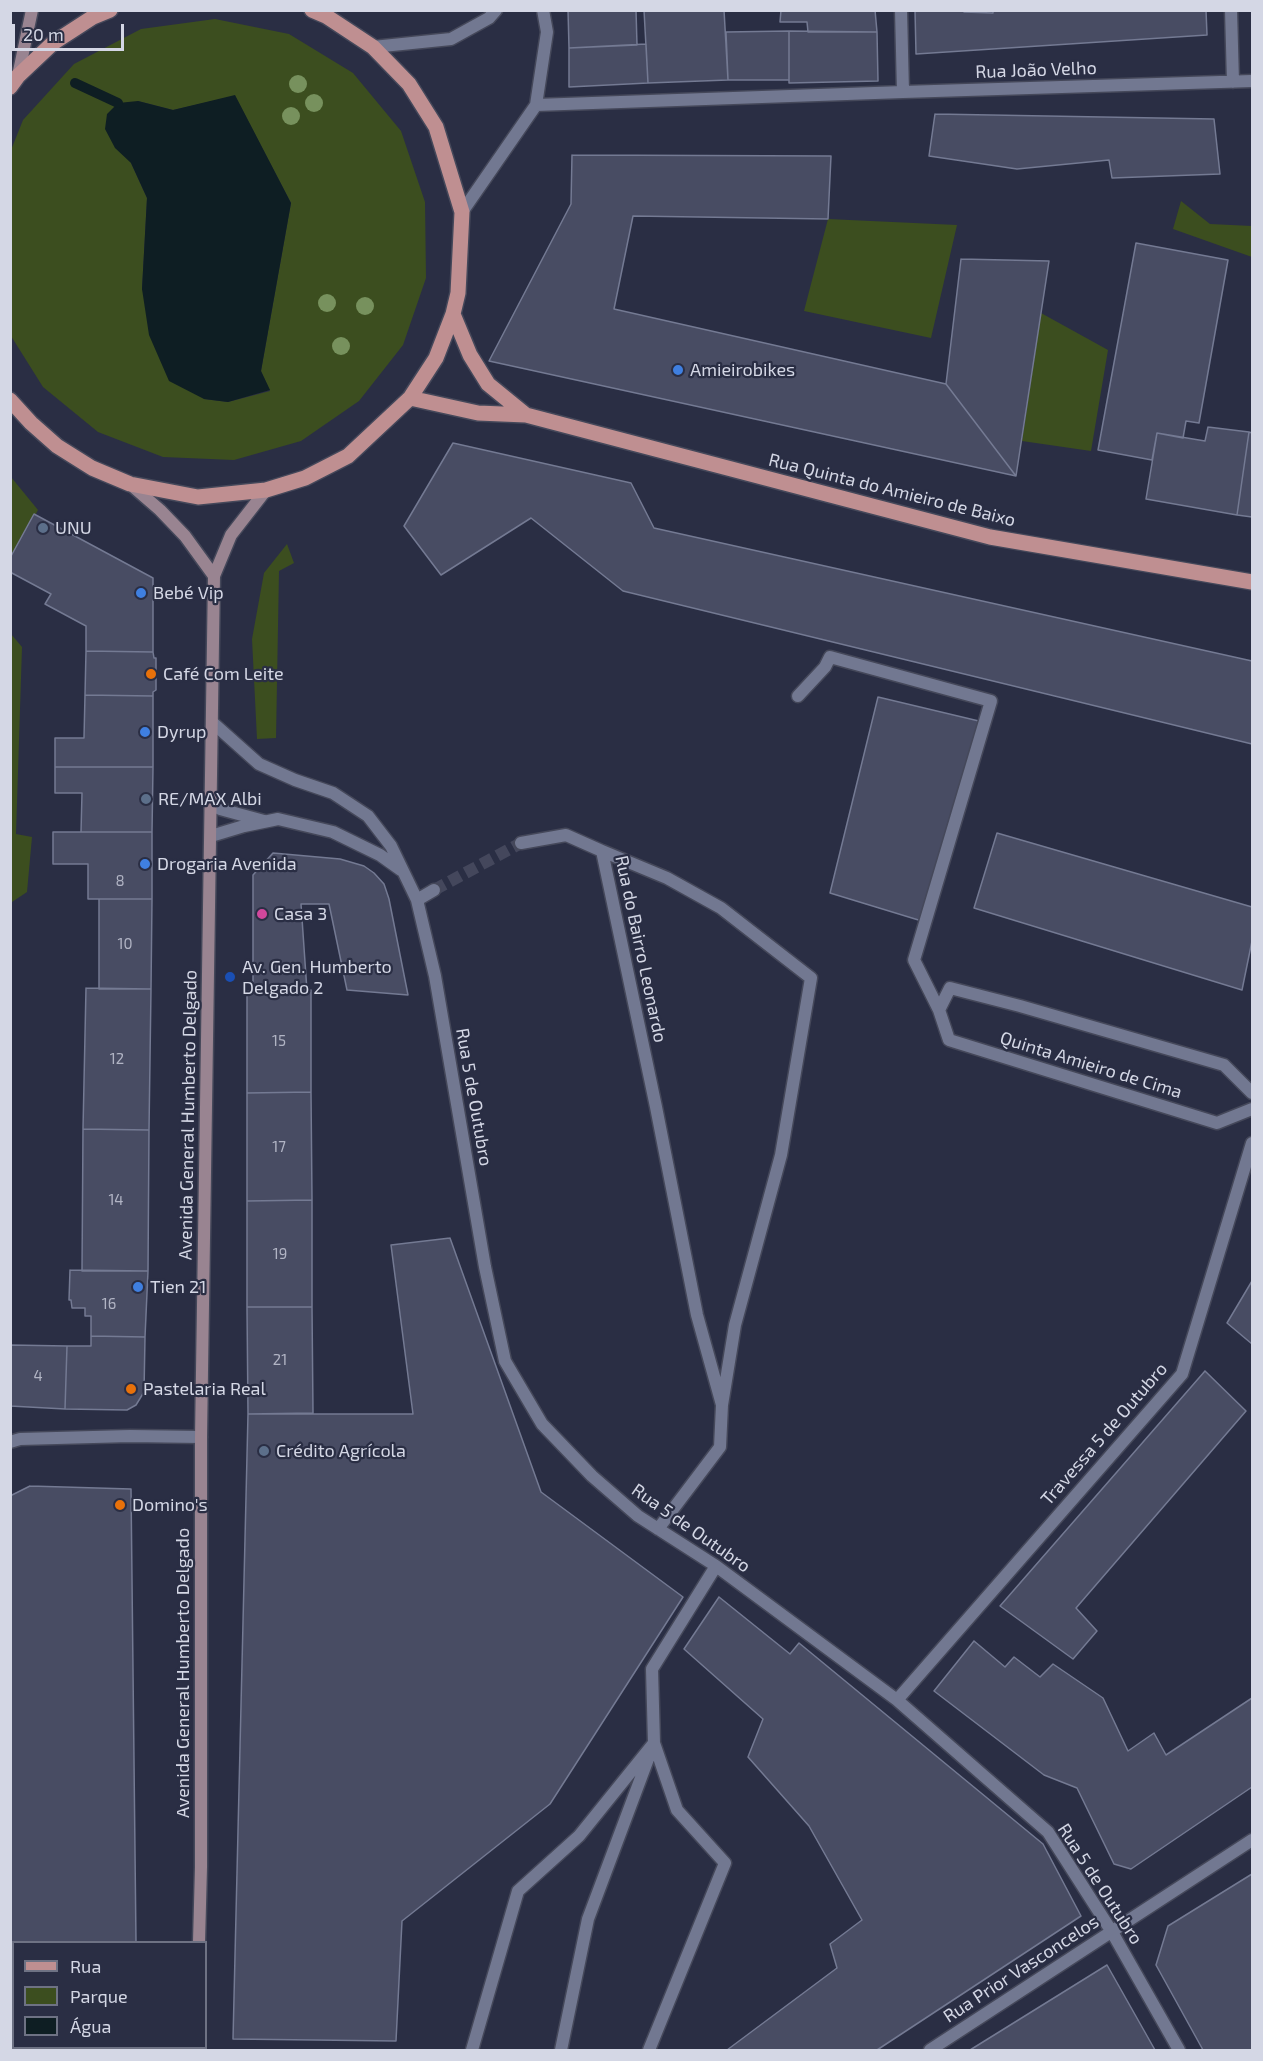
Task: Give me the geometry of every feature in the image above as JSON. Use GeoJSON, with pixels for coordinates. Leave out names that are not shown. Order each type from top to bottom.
{"type":"FeatureCollection","features":[{"type":"Feature","properties":{"kind":"main road"},"geometry":{"type":"LineString","coordinates":[[14,82],[32,10]]}},
{"type":"Feature","properties":{"kind":"main road"},"geometry":{"type":"LineString","coordinates":[[14,82],[53,43],[93,17],[110,10]]}},
{"type":"Feature","properties":{"kind":"main road"},"geometry":{"type":"LineString","coordinates":[[10,400],[30,423],[57,446],[92,468],[130,484],[198,496],[266,490],[305,478],[348,456],[410,398],[436,358],[453,314],[458,293],[462,212],[436,127],[409,84],[373,47],[326,16],[312,10]]}},
{"type":"Feature","properties":{"kind":"main road","name":"Rua Quinta do Amieiro de Baixo"},"geometry":{"type":"LineString","coordinates":[[453,314],[470,355],[488,384],[526,415]]}},
{"type":"Feature","properties":{"kind":"main road","name":"Rua Quinta do Amieiro de Baixo"},"geometry":{"type":"LineString","coordinates":[[410,398],[478,413],[526,415],[990,537],[1252,582]]}},
{"type":"Feature","properties":{"kind":"main road"},"geometry":{"type":"LineString","coordinates":[[130,484],[185,536],[214,576]]}},
{"type":"Feature","properties":{"kind":"main road","name":"Avenida General Humberto Delgado"},"geometry":{"type":"LineString","coordinates":[[199,1941],[201,1437],[214,576],[231,535],[266,490]]}},
{"type":"Feature","properties":{"kind":"street"},"geometry":{"type":"LineString","coordinates":[[373,47],[451,39],[489,18],[496,10]]}},
{"type":"Feature","properties":{"kind":"street"},"geometry":{"type":"LineString","coordinates":[[462,212],[536,105],[547,32],[543,10]]}},
{"type":"Feature","properties":{"kind":"street"},"geometry":{"type":"LineString","coordinates":[[901,10],[903,92]]}},
{"type":"Feature","properties":{"kind":"street"},"geometry":{"type":"LineString","coordinates":[[1232,10],[1233,82]]}},
{"type":"Feature","properties":{"kind":"street","name":"Rua João Velho"},"geometry":{"type":"LineString","coordinates":[[536,105],[1252,81]]}},
{"type":"Feature","properties":{"kind":"street","name":"Quinta Amieiro de Cima"},"geometry":{"type":"LineString","coordinates":[[798,696],[825,667],[830,657],[991,701],[914,960],[939,1010],[949,1040],[1217,1123],[1252,1109]]}},
{"type":"Feature","properties":{"kind":"street","name":"Rua 5 de Outubro"},"geometry":{"type":"LineString","coordinates":[[213,723],[259,764],[333,793],[368,816],[391,846],[417,900],[435,976],[485,1267],[505,1361],[542,1424],[592,1476],[638,1516],[716,1566],[897,1700],[1048,1832],[1112,1932],[1179,2050]]}},
{"type":"Feature","properties":{"kind":"street","name":"Rua 5 de Outubro"},"geometry":{"type":"LineString","coordinates":[[212,798],[220,809],[267,821]]}},
{"type":"Feature","properties":{"kind":"street","name":"Rua 5 de Outubro"},"geometry":{"type":"LineString","coordinates":[[211,836],[278,819],[333,832],[380,855],[402,871]]}},
{"type":"Feature","properties":{"kind":"street"},"geometry":{"type":"LineString","coordinates":[[521,843],[566,835],[602,851]]}},
{"type":"Feature","properties":{"kind":"street","name":"Rua do Bairro Leonardo"},"geometry":{"type":"LineString","coordinates":[[602,851],[667,878],[721,908],[811,978],[780,1155],[735,1325],[722,1405]]}},
{"type":"Feature","properties":{"kind":"street","name":"Rua do Bairro Leonardo"},"geometry":{"type":"LineString","coordinates":[[602,851],[657,1107],[697,1315],[722,1405]]}},
{"type":"Feature","properties":{"kind":"street"},"geometry":{"type":"LineString","coordinates":[[417,900],[434,890]]}},
{"type":"Feature","properties":{"kind":"street","name":"Quinta Amieiro de Cima"},"geometry":{"type":"LineString","coordinates":[[939,1010],[950,988],[1224,1065],[1252,1093]]}},
{"type":"Feature","properties":{"kind":"street","name":"Travessa 5 de Outubro"},"geometry":{"type":"LineString","coordinates":[[897,1700],[1182,1374],[1252,1143]]}},
{"type":"Feature","properties":{"kind":"street"},"geometry":{"type":"LineString","coordinates":[[658,1529],[720,1447],[722,1405]]}},
{"type":"Feature","properties":{"kind":"street"},"geometry":{"type":"LineString","coordinates":[[10,1442],[20,1439],[130,1436],[201,1437]]}},
{"type":"Feature","properties":{"kind":"street"},"geometry":{"type":"LineString","coordinates":[[649,2050],[725,1863],[677,1810],[654,1743],[652,1669],[716,1566]]}},
{"type":"Feature","properties":{"kind":"street"},"geometry":{"type":"LineString","coordinates":[[472,2050],[518,1891],[579,1836],[654,1743]]}},
{"type":"Feature","properties":{"kind":"street"},"geometry":{"type":"LineString","coordinates":[[561,2050],[588,1919],[654,1743]]}},
{"type":"Feature","properties":{"kind":"street","name":"Rua Prior Vasconcelos"},"geometry":{"type":"LineString","coordinates":[[930,2050],[1252,1840]]}},
{"type":"Feature","properties":{"kind":"green space"},"geometry":{"type":"Polygon","coordinates":[[[215,19],[289,34],[353,73],[401,131],[425,202],[426,278],[403,345],[359,401],[301,441],[234,460],[163,457],[98,432],[43,387],[11,336],[11,150],[23,120],[74,64],[141,29],[215,19]],[[235,96],[173,110],[138,101],[131,163],[147,198],[142,289],[204,399],[228,402],[270,391],[261,371],[291,203],[235,96]]]}},
{"type":"Feature","properties":{"kind":"green space"},"geometry":{"type":"Polygon","coordinates":[[[1181,201],[1210,224],[1252,226],[1252,257],[1173,229],[1181,201]]]}},
{"type":"Feature","properties":{"kind":"green space"},"geometry":{"type":"Polygon","coordinates":[[[828,219],[957,225],[931,338],[804,311],[828,219]]]}},
{"type":"Feature","properties":{"kind":"green space"},"geometry":{"type":"Polygon","coordinates":[[[1041,313],[1108,350],[1091,451],[1022,441],[1041,313]]]}},
{"type":"Feature","properties":{"kind":"green space"},"geometry":{"type":"Polygon","coordinates":[[[11,477],[38,510],[11,558],[11,477]]]}},
{"type":"Feature","properties":{"kind":"green space"},"geometry":{"type":"Polygon","coordinates":[[[287,544],[294,563],[279,571],[276,738],[257,739],[252,639],[264,573],[287,544]]]}},
{"type":"Feature","properties":{"kind":"green space"},"geometry":{"type":"Polygon","coordinates":[[[11,634],[22,647],[16,834],[32,837],[27,892],[12,902],[11,1315],[11,634]]]}},
{"type":"Feature","properties":{"kind":"water"},"geometry":{"type":"Polygon","coordinates":[[[235,95],[291,203],[261,371],[270,390],[228,402],[204,399],[169,381],[149,335],[142,289],[147,198],[131,163],[115,148],[105,129],[107,114],[118,103],[138,101],[173,110],[235,95]]]}},
{"type":"Feature","properties":{"kind":"building"},"geometry":{"type":"Polygon","coordinates":[[[568,10],[636,10],[637,45],[569,48],[568,10]]]}},
{"type":"Feature","properties":{"kind":"building"},"geometry":{"type":"Polygon","coordinates":[[[644,10],[724,10],[728,80],[648,83],[644,10]]]}},
{"type":"Feature","properties":{"kind":"building"},"geometry":{"type":"Polygon","coordinates":[[[781,10],[875,10],[877,32],[808,32],[807,22],[780,22],[781,10]]]}},
{"type":"Feature","properties":{"kind":"building"},"geometry":{"type":"Polygon","coordinates":[[[915,10],[964,10],[964,12],[993,13],[993,10],[1206,10],[1207,35],[916,54],[915,10]]]}},
{"type":"Feature","properties":{"kind":"building"},"geometry":{"type":"Polygon","coordinates":[[[789,31],[877,32],[878,81],[789,83],[789,31]]]}},
{"type":"Feature","properties":{"kind":"building"},"geometry":{"type":"Polygon","coordinates":[[[789,31],[789,80],[728,80],[726,32],[789,31]]]}},
{"type":"Feature","properties":{"kind":"building"},"geometry":{"type":"Polygon","coordinates":[[[646,44],[648,83],[569,87],[569,48],[646,44]]]}},
{"type":"Feature","properties":{"kind":"building"},"geometry":{"type":"Polygon","coordinates":[[[935,114],[1214,119],[1220,174],[1112,178],[1109,160],[1017,169],[929,156],[935,114]]]}},
{"type":"Feature","properties":{"kind":"building"},"geometry":{"type":"Polygon","coordinates":[[[572,155],[831,156],[828,219],[633,216],[614,309],[946,384],[1016,476],[489,361],[571,204],[572,155]]]}},
{"type":"Feature","properties":{"kind":"building"},"geometry":{"type":"Polygon","coordinates":[[[1136,243],[1228,260],[1199,423],[1186,421],[1183,438],[1157,433],[1152,460],[1098,450],[1136,243]]]}},
{"type":"Feature","properties":{"kind":"building"},"geometry":{"type":"Polygon","coordinates":[[[961,259],[1049,261],[1016,476],[946,384],[961,259]]]}},
{"type":"Feature","properties":{"kind":"building"},"geometry":{"type":"Polygon","coordinates":[[[1208,427],[1249,432],[1237,515],[1146,499],[1157,433],[1205,441],[1208,427]]]}},
{"type":"Feature","properties":{"kind":"building"},"geometry":{"type":"Polygon","coordinates":[[[1249,432],[1252,433],[1252,517],[1237,515],[1249,432]]]}},
{"type":"Feature","properties":{"kind":"building"},"geometry":{"type":"Polygon","coordinates":[[[453,443],[631,483],[654,528],[1252,661],[1252,744],[623,591],[531,518],[441,575],[404,526],[453,443]]]}},
{"type":"Feature","properties":{"kind":"building"},"geometry":{"type":"Polygon","coordinates":[[[34,514],[153,578],[153,652],[86,651],[86,626],[45,604],[51,594],[10,572],[10,558],[34,514]]]}},
{"type":"Feature","properties":{"kind":"building"},"geometry":{"type":"Polygon","coordinates":[[[86,651],[153,652],[156,658],[156,690],[153,696],[85,695],[86,651]]]}},
{"type":"Feature","properties":{"kind":"building"},"geometry":{"type":"Polygon","coordinates":[[[85,695],[153,696],[153,767],[55,767],[55,738],[84,738],[85,695]]]}},
{"type":"Feature","properties":{"kind":"building"},"geometry":{"type":"Polygon","coordinates":[[[878,697],[983,722],[925,922],[830,893],[878,697]]]}},
{"type":"Feature","properties":{"kind":"building"},"geometry":{"type":"Polygon","coordinates":[[[55,767],[153,767],[152,832],[81,832],[82,793],[55,793],[55,767]]]}},
{"type":"Feature","properties":{"kind":"building"},"geometry":{"type":"Polygon","coordinates":[[[53,832],[152,832],[152,899],[88,899],[88,864],[53,864],[53,832]]]}},
{"type":"Feature","properties":{"kind":"building"},"geometry":{"type":"Polygon","coordinates":[[[997,833],[1252,907],[1252,941],[1242,990],[974,908],[997,833]]]}},
{"type":"Feature","properties":{"kind":"building"},"geometry":{"type":"Polygon","coordinates":[[[273,853],[340,859],[364,866],[374,873],[384,884],[389,899],[408,995],[347,990],[329,904],[301,904],[307,991],[253,990],[253,875],[273,853]]]}},
{"type":"Feature","properties":{"kind":"building"},"geometry":{"type":"Polygon","coordinates":[[[99,899],[152,899],[151,989],[99,989],[99,899]]]}},
{"type":"Feature","properties":{"kind":"building"},"geometry":{"type":"Polygon","coordinates":[[[86,988],[151,989],[149,1130],[83,1129],[86,988]]]}},
{"type":"Feature","properties":{"kind":"building"},"geometry":{"type":"Polygon","coordinates":[[[311,990],[311,1092],[247,1093],[247,991],[311,990]]]}},
{"type":"Feature","properties":{"kind":"building"},"geometry":{"type":"Polygon","coordinates":[[[311,1092],[312,1200],[247,1201],[247,1093],[311,1092]]]}},
{"type":"Feature","properties":{"kind":"building"},"geometry":{"type":"Polygon","coordinates":[[[83,1129],[149,1130],[148,1271],[82,1271],[83,1129]]]}},
{"type":"Feature","properties":{"kind":"building"},"geometry":{"type":"Polygon","coordinates":[[[312,1200],[312,1307],[247,1307],[247,1201],[312,1200]]]}},
{"type":"Feature","properties":{"kind":"building"},"geometry":{"type":"Polygon","coordinates":[[[450,1238],[541,1492],[683,1597],[550,1804],[402,1921],[396,2041],[233,2039],[248,1414],[413,1414],[391,1245],[450,1238]]]}},
{"type":"Feature","properties":{"kind":"building"},"geometry":{"type":"Polygon","coordinates":[[[70,1270],[148,1271],[145,1337],[91,1336],[91,1316],[85,1316],[85,1308],[72,1308],[71,1300],[69,1300],[70,1270]]]}},
{"type":"Feature","properties":{"kind":"building"},"geometry":{"type":"Polygon","coordinates":[[[1252,1281],[1252,1344],[1227,1323],[1252,1281]]]}},
{"type":"Feature","properties":{"kind":"building"},"geometry":{"type":"Polygon","coordinates":[[[247,1307],[312,1307],[313,1413],[248,1414],[247,1307]]]}},
{"type":"Feature","properties":{"kind":"building"},"geometry":{"type":"Polygon","coordinates":[[[91,1336],[145,1337],[144,1392],[136,1405],[127,1410],[65,1409],[67,1346],[91,1346],[91,1336]]]}},
{"type":"Feature","properties":{"kind":"building"},"geometry":{"type":"Polygon","coordinates":[[[10,1345],[67,1346],[65,1409],[10,1406],[10,1345]]]}},
{"type":"Feature","properties":{"kind":"building"},"geometry":{"type":"Polygon","coordinates":[[[1205,1371],[1246,1411],[1076,1608],[1097,1631],[1073,1659],[1000,1606],[1205,1371]]]}},
{"type":"Feature","properties":{"kind":"building"},"geometry":{"type":"Polygon","coordinates":[[[30,1486],[131,1489],[136,1941],[12,1941],[12,2031],[10,2031],[10,1496],[30,1486]]]}},
{"type":"Feature","properties":{"kind":"building"},"geometry":{"type":"Polygon","coordinates":[[[719,1597],[790,1654],[799,1643],[1043,1844],[1081,1916],[877,2050],[727,2050],[837,1968],[830,1944],[862,1920],[809,1826],[748,1757],[763,1719],[684,1649],[719,1597]]]}},
{"type":"Feature","properties":{"kind":"building"},"geometry":{"type":"Polygon","coordinates":[[[974,1641],[1005,1667],[1014,1657],[1040,1677],[1053,1664],[1103,1698],[1128,1751],[1154,1733],[1166,1755],[1252,1698],[1252,1787],[1131,1869],[1114,1864],[1077,1788],[1044,1775],[934,1691],[974,1641]]]}},
{"type":"Feature","properties":{"kind":"building"},"geometry":{"type":"Polygon","coordinates":[[[1252,1874],[1252,2050],[1203,2050],[1156,1965],[1168,1926],[1252,1874]]]}},
{"type":"Feature","properties":{"kind":"building"},"geometry":{"type":"Polygon","coordinates":[[[1107,1965],[1155,2050],[970,2050],[1107,1965]]]}},
{"type":"Feature","properties":{"kind":"waterway"},"geometry":{"type":"LineString","coordinates":[[75,83],[118,103]]}},
{"type":"Feature","properties":{"kind":"tunnel"},"geometry":{"type":"LineString","coordinates":[[434,890],[521,843]]}},
{"type":"Feature","properties":{"kind":"place","name":"Amieirobikes"},"geometry":{"type":"Point","coordinates":[678,370]}},
{"type":"Feature","properties":{"kind":"place","name":"UNU"},"geometry":{"type":"Point","coordinates":[43,528]}},
{"type":"Feature","properties":{"kind":"place","name":"Bebé Vip"},"geometry":{"type":"Point","coordinates":[141,593]}},
{"type":"Feature","properties":{"kind":"place","name":"Café Com Leite"},"geometry":{"type":"Point","coordinates":[151,674]}},
{"type":"Feature","properties":{"kind":"place","name":"Dyrup"},"geometry":{"type":"Point","coordinates":[145,732]}},
{"type":"Feature","properties":{"kind":"place","name":"RE/MAX Albi"},"geometry":{"type":"Point","coordinates":[146,799]}},
{"type":"Feature","properties":{"kind":"place","name":"Drogaria Avenida"},"geometry":{"type":"Point","coordinates":[145,864]}},
{"type":"Feature","properties":{"kind":"place","name":"Casa 3"},"geometry":{"type":"Point","coordinates":[262,914]}},
{"type":"Feature","properties":{"kind":"place","name":"Av. Gen. Humberto Delgado 2"},"geometry":{"type":"Point","coordinates":[230,977]}},
{"type":"Feature","properties":{"kind":"place","name":"Tien 21"},"geometry":{"type":"Point","coordinates":[138,1287]}},
{"type":"Feature","properties":{"kind":"place","name":"Pastelaria Real"},"geometry":{"type":"Point","coordinates":[131,1389]}},
{"type":"Feature","properties":{"kind":"place","name":"Crédito Agrícola"},"geometry":{"type":"Point","coordinates":[264,1451]}},
{"type":"Feature","properties":{"kind":"place","name":"Domino's"},"geometry":{"type":"Point","coordinates":[120,1505]}}]}
